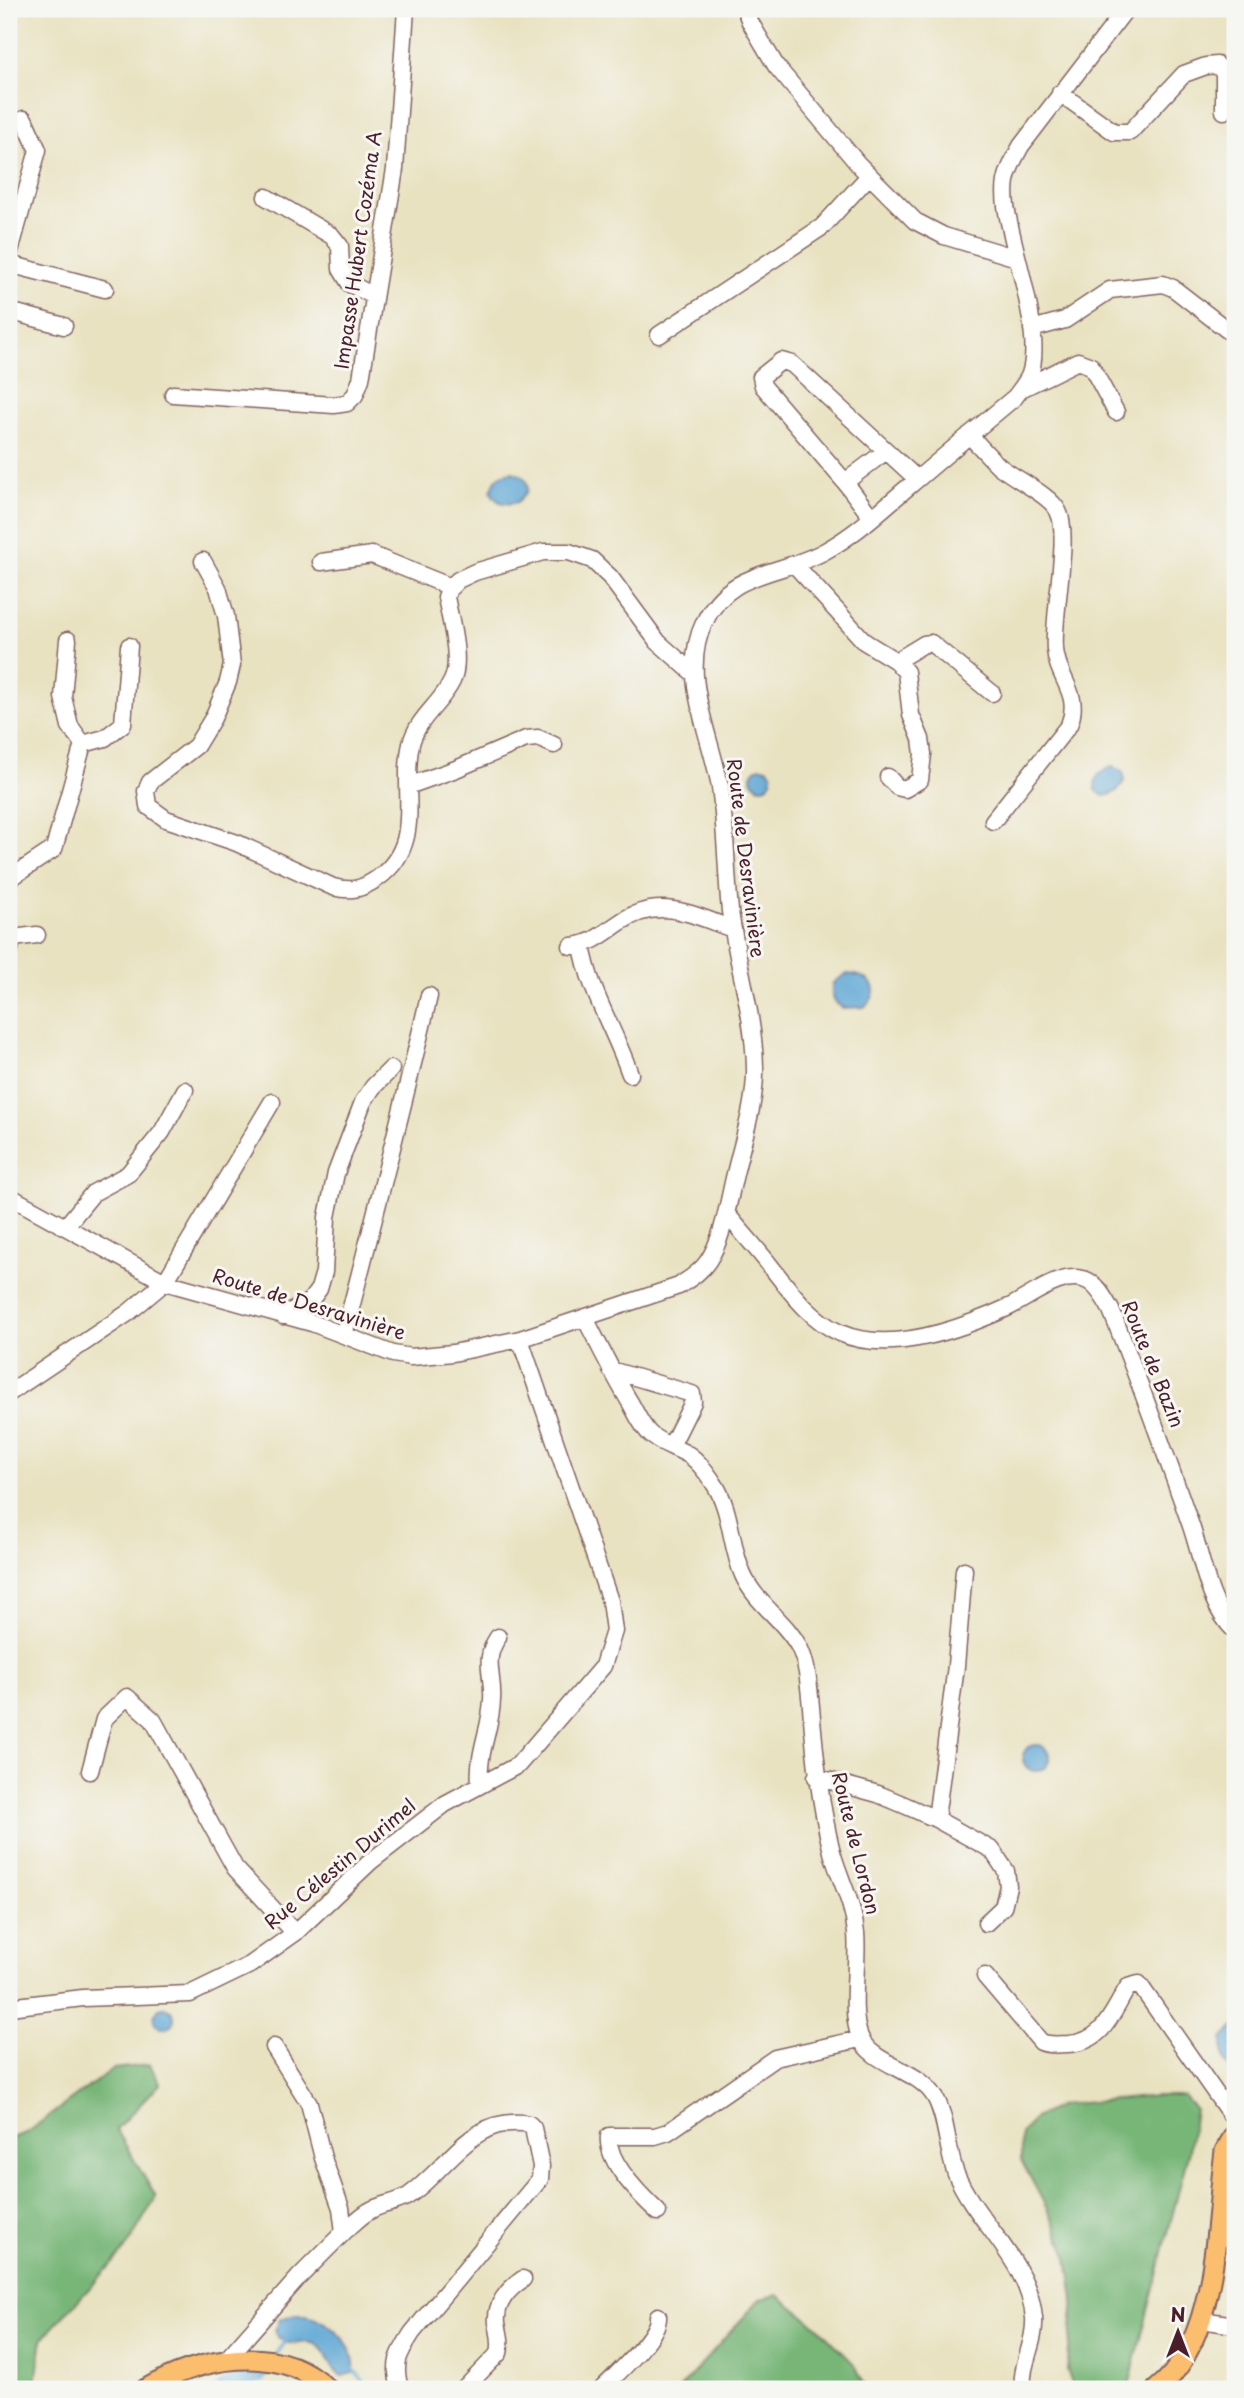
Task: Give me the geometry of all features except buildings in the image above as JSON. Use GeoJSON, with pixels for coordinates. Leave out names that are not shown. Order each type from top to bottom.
{"type":"FeatureCollection","features":[{"type":"Feature","properties":{"kind":"main road"},"geometry":{"type":"LineString","coordinates":[[1157,2389],[1170,2380],[1188,2351],[1201,2320],[1208,2297],[1225,2151],[1235,2134]]}},
{"type":"Feature","properties":{"kind":"main road"},"geometry":{"type":"LineString","coordinates":[[146,2389],[171,2375],[226,2360],[264,2360],[291,2366],[319,2381],[327,2389]]}},
{"type":"Feature","properties":{"kind":"street","name":"Impasse Hubert Cozéma A"},"geometry":{"type":"LineString","coordinates":[[173,394],[334,405],[347,403],[355,395],[361,379],[395,169],[406,9]]}},
{"type":"Feature","properties":{"kind":"street"},"geometry":{"type":"LineString","coordinates":[[745,9],[776,66],[869,176],[915,221],[944,236],[1017,258]]}},
{"type":"Feature","properties":{"kind":"street","name":"Route de Desravinière"},"geometry":{"type":"LineString","coordinates":[[9,1196],[165,1282],[312,1324],[393,1354],[411,1357],[453,1353],[520,1339],[586,1318],[679,1286],[708,1262],[726,1213],[752,1103],[755,1068],[752,1033],[733,929],[719,785],[693,673],[695,648],[703,624],[714,605],[733,586],[753,576],[795,565],[828,550],[872,518],[1015,397],[1021,389],[1030,373],[1032,329],[1006,197],[1010,166],[1021,146],[1060,93],[1126,9]]}},
{"type":"Feature","properties":{"kind":"street"},"geometry":{"type":"LineString","coordinates":[[1060,93],[1114,132],[1130,132],[1184,74],[1217,65],[1224,73],[1224,111]]}},
{"type":"Feature","properties":{"kind":"street"},"geometry":{"type":"LineString","coordinates":[[9,255],[38,150],[24,120]]}},
{"type":"Feature","properties":{"kind":"street"},"geometry":{"type":"LineString","coordinates":[[659,335],[822,227],[869,176]]}},
{"type":"Feature","properties":{"kind":"street"},"geometry":{"type":"LineString","coordinates":[[266,197],[332,236],[340,246],[341,269],[350,284],[374,296]]}},
{"type":"Feature","properties":{"kind":"street"},"geometry":{"type":"LineString","coordinates":[[9,264],[105,289]]}},
{"type":"Feature","properties":{"kind":"street"},"geometry":{"type":"LineString","coordinates":[[1032,329],[1065,320],[1110,290],[1163,284],[1173,288],[1235,336]]}},
{"type":"Feature","properties":{"kind":"street"},"geometry":{"type":"LineString","coordinates":[[9,312],[64,326]]}},
{"type":"Feature","properties":{"kind":"street"},"geometry":{"type":"LineString","coordinates":[[872,518],[845,482],[763,386],[761,377],[781,361],[792,363],[917,479]]}},
{"type":"Feature","properties":{"kind":"street"},"geometry":{"type":"LineString","coordinates":[[1021,389],[1078,361],[1085,362],[1091,366],[1116,412]]}},
{"type":"Feature","properties":{"kind":"street"},"geometry":{"type":"LineString","coordinates":[[969,435],[999,466],[1049,499],[1057,508],[1063,522],[1055,652],[1074,701],[1073,715],[1069,725],[993,821]]}},
{"type":"Feature","properties":{"kind":"street"},"geometry":{"type":"LineString","coordinates":[[845,482],[886,451]]}},
{"type":"Feature","properties":{"kind":"street"},"geometry":{"type":"LineString","coordinates":[[203,561],[218,588],[226,616],[232,665],[213,718],[196,746],[150,782],[146,791],[148,806],[166,820],[237,842],[333,887],[355,890],[366,887],[384,874],[400,854],[407,838],[407,765],[412,740],[422,720],[453,680],[456,660],[446,597],[458,580],[474,572],[543,552],[569,552],[592,560],[610,577],[658,642],[693,673]]}},
{"type":"Feature","properties":{"kind":"street"},"geometry":{"type":"LineString","coordinates":[[321,562],[372,555],[451,587]]}},
{"type":"Feature","properties":{"kind":"street"},"geometry":{"type":"LineString","coordinates":[[795,565],[865,642],[896,661],[906,672],[911,715],[921,739],[922,770],[920,780],[905,789],[897,787],[888,777]]}},
{"type":"Feature","properties":{"kind":"street"},"geometry":{"type":"LineString","coordinates":[[68,640],[63,697],[70,726],[83,744]]}},
{"type":"Feature","properties":{"kind":"street"},"geometry":{"type":"LineString","coordinates":[[896,661],[924,644],[931,643],[992,693]]}},
{"type":"Feature","properties":{"kind":"street"},"geometry":{"type":"LineString","coordinates":[[83,744],[104,738],[123,724],[129,646]]}},
{"type":"Feature","properties":{"kind":"street"},"geometry":{"type":"LineString","coordinates":[[408,786],[456,769],[526,738],[538,738],[554,745]]}},
{"type":"Feature","properties":{"kind":"street"},"geometry":{"type":"LineString","coordinates":[[9,879],[54,849],[83,744]]}},
{"type":"Feature","properties":{"kind":"street"},"geometry":{"type":"LineString","coordinates":[[630,1074],[577,946],[593,942],[630,916],[659,908],[672,908],[733,929]]}},
{"type":"Feature","properties":{"kind":"street"},"geometry":{"type":"LineString","coordinates":[[9,951],[13,938],[37,935]]}},
{"type":"Feature","properties":{"kind":"street"},"geometry":{"type":"LineString","coordinates":[[344,1335],[429,996]]}},
{"type":"Feature","properties":{"kind":"street"},"geometry":{"type":"LineString","coordinates":[[283,1316],[310,1301],[319,1289],[324,1272],[327,1217],[336,1173],[363,1102],[391,1069]]}},
{"type":"Feature","properties":{"kind":"street"},"geometry":{"type":"LineString","coordinates":[[66,1226],[93,1194],[128,1174],[163,1132],[185,1090]]}},
{"type":"Feature","properties":{"kind":"street"},"geometry":{"type":"LineString","coordinates":[[9,1393],[128,1313],[165,1282],[272,1102]]}},
{"type":"Feature","properties":{"kind":"street","name":"Route de Bazin"},"geometry":{"type":"LineString","coordinates":[[726,1213],[801,1303],[818,1319],[840,1333],[863,1341],[890,1343],[947,1331],[1008,1307],[1063,1280],[1081,1279],[1090,1282],[1111,1310],[1192,1527],[1214,1599],[1225,1621],[1235,1631]]}},
{"type":"Feature","properties":{"kind":"street"},"geometry":{"type":"LineString","coordinates":[[716,1244],[745,1236]]}},
{"type":"Feature","properties":{"kind":"street","name":"Route de Lordon"},"geometry":{"type":"LineString","coordinates":[[586,1318],[611,1370],[645,1429],[654,1438],[692,1457],[715,1485],[734,1534],[737,1557],[744,1576],[757,1598],[799,1647],[809,1681],[816,1777],[833,1854],[851,1901],[857,1935],[856,2022],[860,2039]]}},
{"type":"Feature","properties":{"kind":"street","name":"Rue Célestin Durimel"},"geometry":{"type":"LineString","coordinates":[[9,2007],[83,1998],[190,1994],[250,1965],[295,1933],[370,1862],[445,1804],[518,1765],[603,1666],[614,1631],[610,1601],[520,1339]]}},
{"type":"Feature","properties":{"kind":"street"},"geometry":{"type":"LineString","coordinates":[[611,1370],[692,1394],[693,1402],[671,1446]]}},
{"type":"Feature","properties":{"kind":"street"},"geometry":{"type":"LineString","coordinates":[[936,1819],[956,1666],[964,1570]]}},
{"type":"Feature","properties":{"kind":"street"},"geometry":{"type":"LineString","coordinates":[[480,1785],[479,1761],[492,1700],[489,1653],[498,1637]]}},
{"type":"Feature","properties":{"kind":"street"},"geometry":{"type":"LineString","coordinates":[[90,1771],[104,1719],[127,1697],[153,1720],[235,1868],[295,1933]]}},
{"type":"Feature","properties":{"kind":"street"},"geometry":{"type":"LineString","coordinates":[[816,1777],[878,1794],[936,1819],[992,1850],[1006,1871],[1008,1886],[1003,1907],[986,1923]]}},
{"type":"Feature","properties":{"kind":"street"},"geometry":{"type":"LineString","coordinates":[[985,1976],[1041,2042],[1048,2045],[1083,2043],[1096,2037],[1128,1987],[1139,1984],[1235,2121]]}},
{"type":"Feature","properties":{"kind":"street"},"geometry":{"type":"LineString","coordinates":[[658,2212],[632,2188],[608,2145],[610,2136],[655,2136],[668,2132],[775,2058],[860,2039],[870,2051],[925,2085],[936,2098],[956,2173],[1011,2257],[1029,2294],[1034,2318],[1033,2335],[1024,2363],[1023,2389]]}},
{"type":"Feature","properties":{"kind":"street"},"geometry":{"type":"LineString","coordinates":[[274,2047],[309,2103],[323,2158],[341,2208],[344,2232]]}},
{"type":"Feature","properties":{"kind":"street"},"geometry":{"type":"LineString","coordinates":[[226,2360],[299,2277],[363,2214],[399,2202],[419,2188],[470,2137],[510,2122],[529,2124],[533,2128],[541,2166],[540,2179],[412,2333],[399,2353],[396,2365],[400,2389]]}},
{"type":"Feature","properties":{"kind":"street"},"geometry":{"type":"LineString","coordinates":[[464,2389],[499,2353],[499,2307],[511,2287],[523,2279]]}},
{"type":"Feature","properties":{"kind":"street"},"geometry":{"type":"LineString","coordinates":[[602,2389],[652,2335],[659,2324],[658,2316]]}},
{"type":"Feature","properties":{"kind":"street"},"geometry":{"type":"LineString","coordinates":[[1201,2320],[1235,2325]]}},
{"type":"Feature","properties":{"kind":"green space"},"geometry":{"type":"Polygon","coordinates":[[[150,2065],[160,2084],[116,2129],[156,2197],[125,2250],[42,2339],[35,2389],[9,2389],[9,2139],[26,2133],[113,2069],[150,2065]]]}},
{"type":"Feature","properties":{"kind":"green space"},"geometry":{"type":"Polygon","coordinates":[[[1184,2096],[1195,2109],[1189,2150],[1128,2389],[1074,2389],[1067,2370],[1074,2299],[1068,2257],[1052,2218],[1021,2160],[1021,2134],[1035,2118],[1061,2105],[1184,2096]]]}},
{"type":"Feature","properties":{"kind":"green space"},"geometry":{"type":"Polygon","coordinates":[[[778,2295],[817,2326],[855,2365],[866,2389],[679,2389],[760,2299],[778,2295]]]}},
{"type":"Feature","properties":{"kind":"water"},"geometry":{"type":"Polygon","coordinates":[[[512,472],[524,478],[527,491],[518,502],[502,503],[493,496],[492,487],[500,476],[512,472]]]}},
{"type":"Feature","properties":{"kind":"water"},"geometry":{"type":"Polygon","coordinates":[[[762,767],[769,770],[772,777],[769,784],[762,787],[755,784],[752,777],[755,770],[762,767]]]}},
{"type":"Feature","properties":{"kind":"water"},"geometry":{"type":"Polygon","coordinates":[[[1112,767],[1122,771],[1125,778],[1117,790],[1103,796],[1096,790],[1097,778],[1112,767]]]}},
{"type":"Feature","properties":{"kind":"water"},"geometry":{"type":"Polygon","coordinates":[[[846,974],[861,977],[872,984],[874,994],[864,1007],[843,1008],[835,1001],[832,994],[833,983],[846,974]]]}},
{"type":"Feature","properties":{"kind":"water"},"geometry":{"type":"Polygon","coordinates":[[[1036,1745],[1045,1749],[1049,1758],[1045,1767],[1036,1771],[1027,1767],[1023,1758],[1027,1749],[1036,1745]]]}},
{"type":"Feature","properties":{"kind":"water"},"geometry":{"type":"Polygon","coordinates":[[[164,2008],[171,2011],[174,2018],[171,2025],[164,2028],[157,2025],[154,2018],[157,2011],[164,2008]]]}},
{"type":"Feature","properties":{"kind":"water"},"geometry":{"type":"Polygon","coordinates":[[[1235,2026],[1235,2072],[1225,2062],[1223,2039],[1235,2026]]]}},
{"type":"Feature","properties":{"kind":"water"},"geometry":{"type":"Polygon","coordinates":[[[296,2314],[323,2322],[342,2337],[351,2351],[353,2373],[342,2376],[338,2373],[325,2352],[317,2345],[307,2342],[288,2343],[278,2337],[275,2331],[280,2319],[296,2314]]]}},
{"type":"Feature","properties":{"kind":"waterway"},"geometry":{"type":"LineString","coordinates":[[276,2355],[286,2341]]}},
{"type":"Feature","properties":{"kind":"waterway"},"geometry":{"type":"LineString","coordinates":[[351,2367],[370,2389]]}},
{"type":"Feature","properties":{"kind":"waterway"},"geometry":{"type":"LineString","coordinates":[[225,2389],[258,2375]]}}]}
